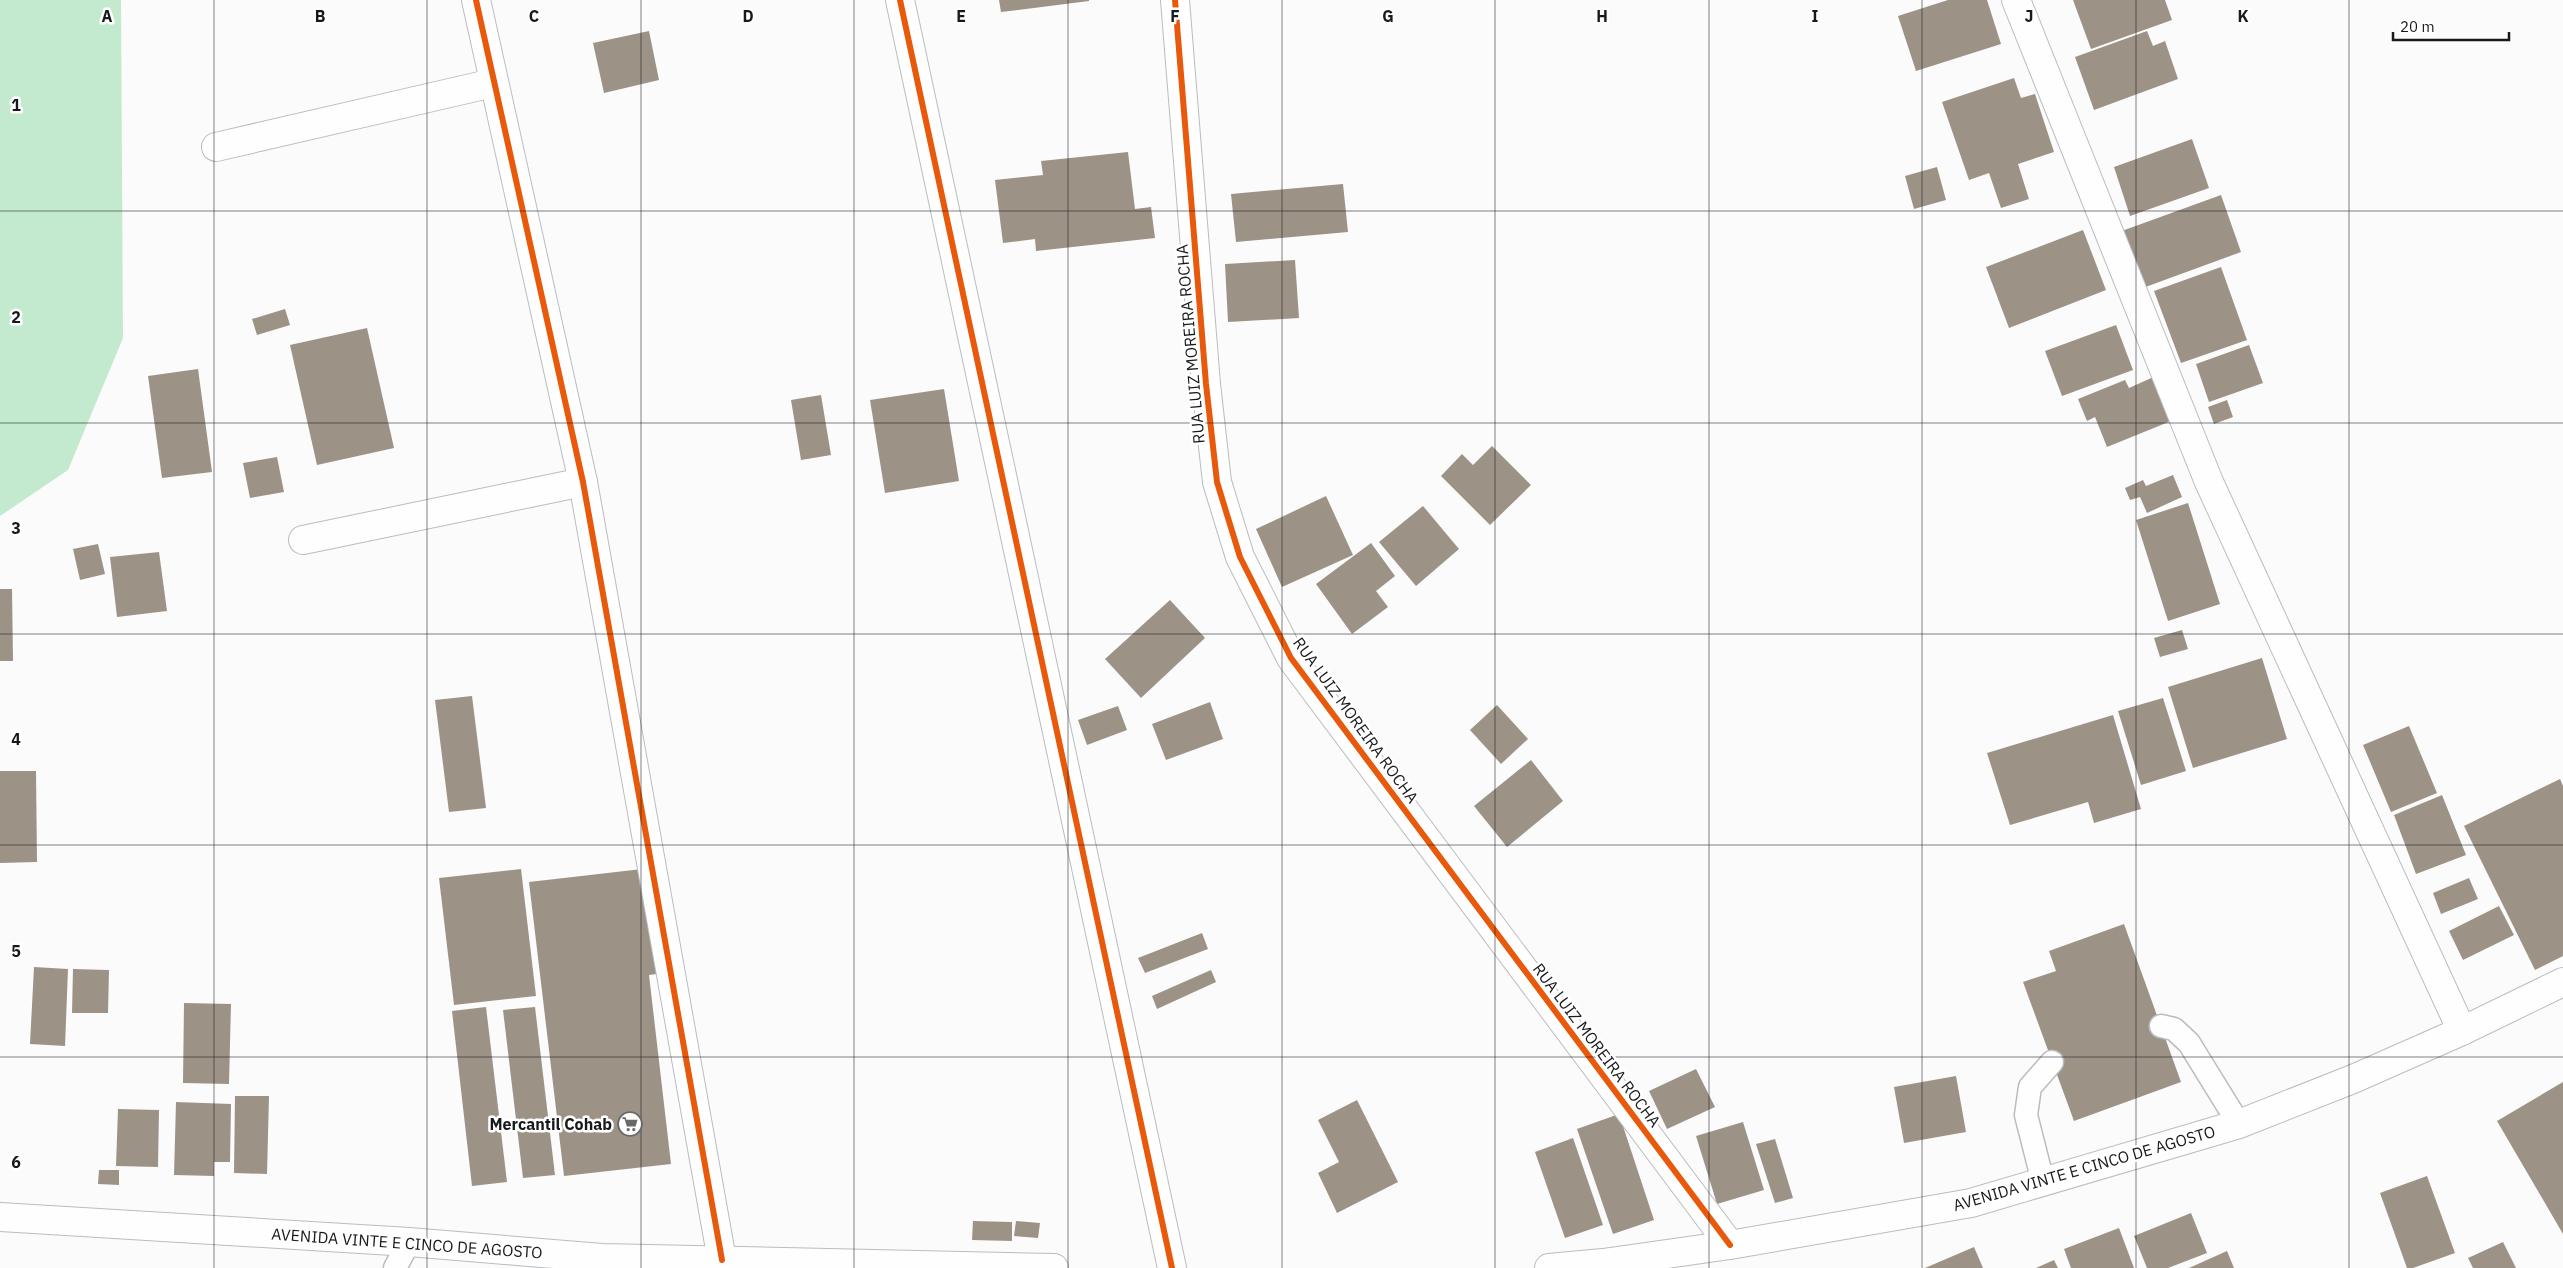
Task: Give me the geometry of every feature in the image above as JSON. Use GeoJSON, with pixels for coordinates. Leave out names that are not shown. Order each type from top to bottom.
{"type":"FeatureCollection","features":[{"type":"Feature","properties":{"kind":"street"},"geometry":{"type":"LineString","coordinates":[[476,0],[582,482],[722,1260]]}},
{"type":"Feature","properties":{"kind":"street"},"geometry":{"type":"LineString","coordinates":[[900,0],[1172,1268]]}},
{"type":"Feature","properties":{"kind":"street","name":"RUA LUIZ MOREIRA ROCHA"},"geometry":{"type":"LineString","coordinates":[[1175,0],[1205,374],[1217,482],[1240,557],[1291,658],[1730,1245]]}},
{"type":"Feature","properties":{"kind":"street"},"geometry":{"type":"LineString","coordinates":[[2016,0],[2208,482],[2462,1031]]}},
{"type":"Feature","properties":{"kind":"street"},"geometry":{"type":"LineString","coordinates":[[216,148],[493,83]]}},
{"type":"Feature","properties":{"kind":"street"},"geometry":{"type":"LineString","coordinates":[[303,540],[582,482]]}},
{"type":"Feature","properties":{"kind":"street","name":"AVENIDA VINTE E CINCO DE AGOSTO"},"geometry":{"type":"LineString","coordinates":[[1549,1268],[1604,1264],[1730,1245],[1971,1203],[2239,1124],[2353,1079],[2462,1031],[2563,982]]}},
{"type":"Feature","properties":{"kind":"street","name":"AVENIDA VINTE E CINCO DE AGOSTO"},"geometry":{"type":"LineString","coordinates":[[0,1217],[409,1242],[598,1263],[722,1260],[1054,1268]]}},
{"type":"Feature","properties":{"kind":"lane"},"geometry":{"type":"LineString","coordinates":[[2161,1026],[2174,1028],[2189,1043],[2239,1124]]}},
{"type":"Feature","properties":{"kind":"lane"},"geometry":{"type":"LineString","coordinates":[[2043,1182],[2026,1115],[2030,1087],[2052,1062]]}},
{"type":"Feature","properties":{"kind":"lane"},"geometry":{"type":"LineString","coordinates":[[395,1268],[409,1242]]}},
{"type":"Feature","properties":{"kind":"green space"},"geometry":{"type":"Polygon","coordinates":[[[0,0],[121,0],[123,338],[68,470],[0,516],[0,0]]]}},
{"type":"Feature","properties":{"kind":"building"},"geometry":{"type":"Polygon","coordinates":[[[999,0],[1089,0],[1089,1],[1001,12],[999,0]]]}},
{"type":"Feature","properties":{"kind":"building"},"geometry":{"type":"Polygon","coordinates":[[[1948,0],[1987,0],[2001,44],[1916,71],[1898,16],[1948,0]]]}},
{"type":"Feature","properties":{"kind":"building"},"geometry":{"type":"Polygon","coordinates":[[[2073,0],[2165,0],[2172,20],[2091,49],[2073,0]]]}},
{"type":"Feature","properties":{"kind":"building"},"geometry":{"type":"Polygon","coordinates":[[[649,31],[659,80],[604,93],[593,43],[649,31]]]}},
{"type":"Feature","properties":{"kind":"building"},"geometry":{"type":"Polygon","coordinates":[[[2147,31],[2153,46],[2165,41],[2178,79],[2094,110],[2075,57],[2147,31]]]}},
{"type":"Feature","properties":{"kind":"building"},"geometry":{"type":"Polygon","coordinates":[[[2014,78],[2021,98],[2035,94],[2054,152],[2018,164],[2029,199],[2001,208],[1989,173],[1969,180],[1942,102],[2014,78]]]}},
{"type":"Feature","properties":{"kind":"building"},"geometry":{"type":"Polygon","coordinates":[[[2192,139],[2209,188],[2130,216],[2114,167],[2192,139]]]}},
{"type":"Feature","properties":{"kind":"building"},"geometry":{"type":"Polygon","coordinates":[[[1128,152],[1135,209],[1151,207],[1155,238],[1036,251],[1035,239],[1003,243],[995,180],[1043,175],[1041,161],[1128,152]]]}},
{"type":"Feature","properties":{"kind":"building"},"geometry":{"type":"Polygon","coordinates":[[[1937,167],[1946,200],[1914,209],[1905,176],[1937,167]]]}},
{"type":"Feature","properties":{"kind":"building"},"geometry":{"type":"Polygon","coordinates":[[[1343,184],[1348,232],[1236,242],[1231,194],[1343,184]]]}},
{"type":"Feature","properties":{"kind":"building"},"geometry":{"type":"Polygon","coordinates":[[[2221,195],[2241,252],[2140,289],[2119,232],[2221,195]]]}},
{"type":"Feature","properties":{"kind":"building"},"geometry":{"type":"Polygon","coordinates":[[[2083,230],[2106,290],[2009,328],[1986,267],[2083,230]]]}},
{"type":"Feature","properties":{"kind":"building"},"geometry":{"type":"Polygon","coordinates":[[[1295,260],[1299,318],[1228,322],[1225,264],[1295,260]]]}},
{"type":"Feature","properties":{"kind":"building"},"geometry":{"type":"Polygon","coordinates":[[[2221,267],[2247,340],[2181,363],[2154,291],[2221,267]]]}},
{"type":"Feature","properties":{"kind":"building"},"geometry":{"type":"Polygon","coordinates":[[[285,309],[290,325],[257,335],[252,319],[285,309]]]}},
{"type":"Feature","properties":{"kind":"building"},"geometry":{"type":"Polygon","coordinates":[[[2116,325],[2133,370],[2062,396],[2045,351],[2116,325]]]}},
{"type":"Feature","properties":{"kind":"building"},"geometry":{"type":"Polygon","coordinates":[[[367,328],[394,448],[317,465],[290,345],[367,328]]]}},
{"type":"Feature","properties":{"kind":"building"},"geometry":{"type":"Polygon","coordinates":[[[2249,345],[2263,383],[2209,402],[2196,364],[2249,345]]]}},
{"type":"Feature","properties":{"kind":"building"},"geometry":{"type":"Polygon","coordinates":[[[198,369],[212,472],[162,478],[148,376],[198,369]]]}},
{"type":"Feature","properties":{"kind":"building"},"geometry":{"type":"Polygon","coordinates":[[[2158,375],[2176,419],[2107,447],[2095,417],[2087,421],[2078,399],[2125,380],[2129,388],[2158,375]]]}},
{"type":"Feature","properties":{"kind":"building"},"geometry":{"type":"Polygon","coordinates":[[[944,389],[959,481],[885,493],[870,400],[944,389]]]}},
{"type":"Feature","properties":{"kind":"building"},"geometry":{"type":"Polygon","coordinates":[[[821,395],[831,455],[801,460],[791,400],[821,395]]]}},
{"type":"Feature","properties":{"kind":"building"},"geometry":{"type":"Polygon","coordinates":[[[2227,400],[2233,417],[2214,424],[2208,407],[2227,400]]]}},
{"type":"Feature","properties":{"kind":"building"},"geometry":{"type":"Polygon","coordinates":[[[1492,446],[1531,485],[1490,525],[1441,476],[1462,454],[1473,465],[1492,446]]]}},
{"type":"Feature","properties":{"kind":"building"},"geometry":{"type":"Polygon","coordinates":[[[277,457],[284,492],[250,498],[243,463],[277,457]]]}},
{"type":"Feature","properties":{"kind":"building"},"geometry":{"type":"Polygon","coordinates":[[[2173,475],[2182,497],[2147,513],[2140,497],[2130,500],[2125,488],[2143,480],[2146,486],[2173,475]]]}},
{"type":"Feature","properties":{"kind":"building"},"geometry":{"type":"Polygon","coordinates":[[[1326,496],[1353,555],[1282,587],[1256,529],[1326,496]]]}},
{"type":"Feature","properties":{"kind":"building"},"geometry":{"type":"Polygon","coordinates":[[[2188,503],[2220,604],[2168,621],[2136,520],[2188,503]]]}},
{"type":"Feature","properties":{"kind":"building"},"geometry":{"type":"Polygon","coordinates":[[[1423,506],[1459,549],[1416,586],[1379,542],[1423,506]]]}},
{"type":"Feature","properties":{"kind":"building"},"geometry":{"type":"Polygon","coordinates":[[[1371,543],[1395,576],[1376,591],[1388,607],[1352,634],[1316,584],[1371,543]]]}},
{"type":"Feature","properties":{"kind":"building"},"geometry":{"type":"Polygon","coordinates":[[[98,544],[105,574],[80,580],[73,549],[98,544]]]}},
{"type":"Feature","properties":{"kind":"building"},"geometry":{"type":"Polygon","coordinates":[[[159,552],[167,611],[117,617],[110,557],[159,552]]]}},
{"type":"Feature","properties":{"kind":"building"},"geometry":{"type":"Polygon","coordinates":[[[0,589],[12,589],[13,661],[0,661],[0,589]]]}},
{"type":"Feature","properties":{"kind":"building"},"geometry":{"type":"Polygon","coordinates":[[[1170,600],[1205,638],[1141,698],[1105,659],[1170,600]]]}},
{"type":"Feature","properties":{"kind":"building"},"geometry":{"type":"Polygon","coordinates":[[[2182,630],[2188,649],[2160,657],[2154,638],[2182,630]]]}},
{"type":"Feature","properties":{"kind":"building"},"geometry":{"type":"Polygon","coordinates":[[[2262,658],[2287,739],[2193,768],[2168,687],[2262,658]]]}},
{"type":"Feature","properties":{"kind":"building"},"geometry":{"type":"Polygon","coordinates":[[[472,696],[486,808],[449,812],[435,700],[472,696]]]}},
{"type":"Feature","properties":{"kind":"building"},"geometry":{"type":"Polygon","coordinates":[[[2163,698],[2186,771],[2141,785],[2118,711],[2163,698]]]}},
{"type":"Feature","properties":{"kind":"building"},"geometry":{"type":"Polygon","coordinates":[[[1210,702],[1223,739],[1166,760],[1152,724],[1210,702]]]}},
{"type":"Feature","properties":{"kind":"building"},"geometry":{"type":"Polygon","coordinates":[[[1497,705],[1528,739],[1501,764],[1470,730],[1497,705]]]}},
{"type":"Feature","properties":{"kind":"building"},"geometry":{"type":"Polygon","coordinates":[[[1118,706],[1127,730],[1087,745],[1078,720],[1118,706]]]}},
{"type":"Feature","properties":{"kind":"building"},"geometry":{"type":"Polygon","coordinates":[[[2113,715],[2141,809],[2094,823],[2088,802],[2010,825],[1987,753],[2113,715]]]}},
{"type":"Feature","properties":{"kind":"building"},"geometry":{"type":"Polygon","coordinates":[[[2409,726],[2437,793],[2391,812],[2363,745],[2409,726]]]}},
{"type":"Feature","properties":{"kind":"building"},"geometry":{"type":"Polygon","coordinates":[[[1531,760],[1563,801],[1507,847],[1474,806],[1531,760]]]}},
{"type":"Feature","properties":{"kind":"building"},"geometry":{"type":"Polygon","coordinates":[[[0,771],[36,771],[37,862],[0,863],[0,771]]]}},
{"type":"Feature","properties":{"kind":"building"},"geometry":{"type":"Polygon","coordinates":[[[2560,779],[2563,786],[2563,956],[2535,970],[2464,826],[2560,779]]]}},
{"type":"Feature","properties":{"kind":"building"},"geometry":{"type":"Polygon","coordinates":[[[2442,795],[2466,855],[2416,874],[2394,815],[2442,795]]]}},
{"type":"Feature","properties":{"kind":"building"},"geometry":{"type":"Polygon","coordinates":[[[651,868],[664,973],[649,975],[671,1164],[564,1176],[529,882],[651,868]]]}},
{"type":"Feature","properties":{"kind":"building"},"geometry":{"type":"Polygon","coordinates":[[[521,869],[536,996],[454,1005],[439,878],[521,869]]]}},
{"type":"Feature","properties":{"kind":"building"},"geometry":{"type":"Polygon","coordinates":[[[2469,878],[2478,899],[2441,914],[2433,893],[2469,878]]]}},
{"type":"Feature","properties":{"kind":"building"},"geometry":{"type":"Polygon","coordinates":[[[2499,906],[2514,935],[2463,960],[2449,931],[2499,906]]]}},
{"type":"Feature","properties":{"kind":"building"},"geometry":{"type":"Polygon","coordinates":[[[2124,924],[2181,1082],[2074,1121],[2023,982],[2056,971],[2049,951],[2124,924]]]}},
{"type":"Feature","properties":{"kind":"building"},"geometry":{"type":"Polygon","coordinates":[[[1202,933],[1208,949],[1145,973],[1138,958],[1202,933]]]}},
{"type":"Feature","properties":{"kind":"building"},"geometry":{"type":"Polygon","coordinates":[[[34,967],[68,969],[65,1046],[30,1044],[34,967]]]}},
{"type":"Feature","properties":{"kind":"building"},"geometry":{"type":"Polygon","coordinates":[[[73,969],[109,970],[108,1013],[72,1013],[73,969]]]}},
{"type":"Feature","properties":{"kind":"building"},"geometry":{"type":"Polygon","coordinates":[[[1211,970],[1216,982],[1157,1009],[1152,996],[1211,970]]]}},
{"type":"Feature","properties":{"kind":"building"},"geometry":{"type":"Polygon","coordinates":[[[184,1003],[231,1004],[229,1084],[183,1083],[184,1003]]]}},
{"type":"Feature","properties":{"kind":"building"},"geometry":{"type":"Polygon","coordinates":[[[486,1007],[507,1182],[472,1186],[452,1011],[486,1007]]]}},
{"type":"Feature","properties":{"kind":"building"},"geometry":{"type":"Polygon","coordinates":[[[535,1007],[555,1175],[523,1178],[503,1010],[535,1007]]]}},
{"type":"Feature","properties":{"kind":"building"},"geometry":{"type":"Polygon","coordinates":[[[1696,1069],[1715,1107],[1667,1129],[1649,1091],[1696,1069]]]}},
{"type":"Feature","properties":{"kind":"building"},"geometry":{"type":"Polygon","coordinates":[[[1956,1076],[1966,1132],[1904,1143],[1894,1087],[1956,1076]]]}},
{"type":"Feature","properties":{"kind":"building"},"geometry":{"type":"Polygon","coordinates":[[[2563,1082],[2563,1234],[2497,1121],[2563,1082]]]}},
{"type":"Feature","properties":{"kind":"building"},"geometry":{"type":"Polygon","coordinates":[[[235,1096],[269,1096],[267,1174],[234,1173],[235,1096]]]}},
{"type":"Feature","properties":{"kind":"building"},"geometry":{"type":"Polygon","coordinates":[[[1357,1100],[1398,1182],[1337,1213],[1318,1173],[1339,1162],[1318,1120],[1357,1100]]]}},
{"type":"Feature","properties":{"kind":"building"},"geometry":{"type":"Polygon","coordinates":[[[176,1102],[231,1104],[230,1162],[214,1162],[214,1176],[174,1175],[176,1102]]]}},
{"type":"Feature","properties":{"kind":"building"},"geometry":{"type":"Polygon","coordinates":[[[118,1109],[159,1110],[158,1167],[116,1166],[118,1109]]]}},
{"type":"Feature","properties":{"kind":"building"},"geometry":{"type":"Polygon","coordinates":[[[1619,1114],[1654,1220],[1613,1234],[1577,1129],[1619,1114]]]}},
{"type":"Feature","properties":{"kind":"building"},"geometry":{"type":"Polygon","coordinates":[[[1743,1122],[1764,1190],[1717,1204],[1696,1136],[1743,1122]]]}},
{"type":"Feature","properties":{"kind":"building"},"geometry":{"type":"Polygon","coordinates":[[[1573,1138],[1603,1225],[1565,1238],[1535,1152],[1573,1138]]]}},
{"type":"Feature","properties":{"kind":"building"},"geometry":{"type":"Polygon","coordinates":[[[1775,1139],[1793,1198],[1775,1203],[1756,1144],[1775,1139]]]}},
{"type":"Feature","properties":{"kind":"building"},"geometry":{"type":"Polygon","coordinates":[[[99,1170],[119,1170],[119,1185],[98,1184],[99,1170]]]}},
{"type":"Feature","properties":{"kind":"building"},"geometry":{"type":"Polygon","coordinates":[[[2427,1176],[2455,1253],[2413,1268],[2407,1268],[2380,1193],[2427,1176]]]}},
{"type":"Feature","properties":{"kind":"building"},"geometry":{"type":"Polygon","coordinates":[[[2191,1213],[2207,1253],[2168,1268],[2147,1268],[2134,1236],[2191,1213]]]}},
{"type":"Feature","properties":{"kind":"building"},"geometry":{"type":"Polygon","coordinates":[[[973,1221],[1012,1222],[1012,1241],[972,1240],[973,1221]]]}},
{"type":"Feature","properties":{"kind":"building"},"geometry":{"type":"Polygon","coordinates":[[[1016,1221],[1040,1223],[1038,1238],[1014,1236],[1016,1221]]]}},
{"type":"Feature","properties":{"kind":"building"},"geometry":{"type":"Polygon","coordinates":[[[2119,1228],[2134,1268],[2071,1268],[2064,1249],[2119,1228]]]}},
{"type":"Feature","properties":{"kind":"building"},"geometry":{"type":"Polygon","coordinates":[[[2503,1242],[2516,1268],[2473,1268],[2468,1258],[2503,1242]]]}},
{"type":"Feature","properties":{"kind":"building"},"geometry":{"type":"Polygon","coordinates":[[[1974,1247],[1983,1268],[1925,1268],[1974,1247]]]}},
{"type":"Feature","properties":{"kind":"building"},"geometry":{"type":"Polygon","coordinates":[[[2227,1251],[2234,1268],[2189,1268],[2227,1251]]]}},
{"type":"Feature","properties":{"kind":"building"},"geometry":{"type":"Polygon","coordinates":[[[2054,1260],[2058,1268],[2036,1268],[2054,1260]]]}},
{"type":"Feature","properties":{"kind":"cycle path"},"geometry":{"type":"LineString","coordinates":[[476,0],[583,482],[722,1260]]}},
{"type":"Feature","properties":{"kind":"cycle path"},"geometry":{"type":"LineString","coordinates":[[900,0],[1172,1268]]}},
{"type":"Feature","properties":{"kind":"cycle path"},"geometry":{"type":"LineString","coordinates":[[1175,0],[1206,384],[1217,482],[1240,557],[1291,658],[1730,1245]]}},
{"type":"Feature","properties":{"kind":"place","name":"Mercantil Cohab"},"geometry":{"type":"Point","coordinates":[630,1124]}}]}
